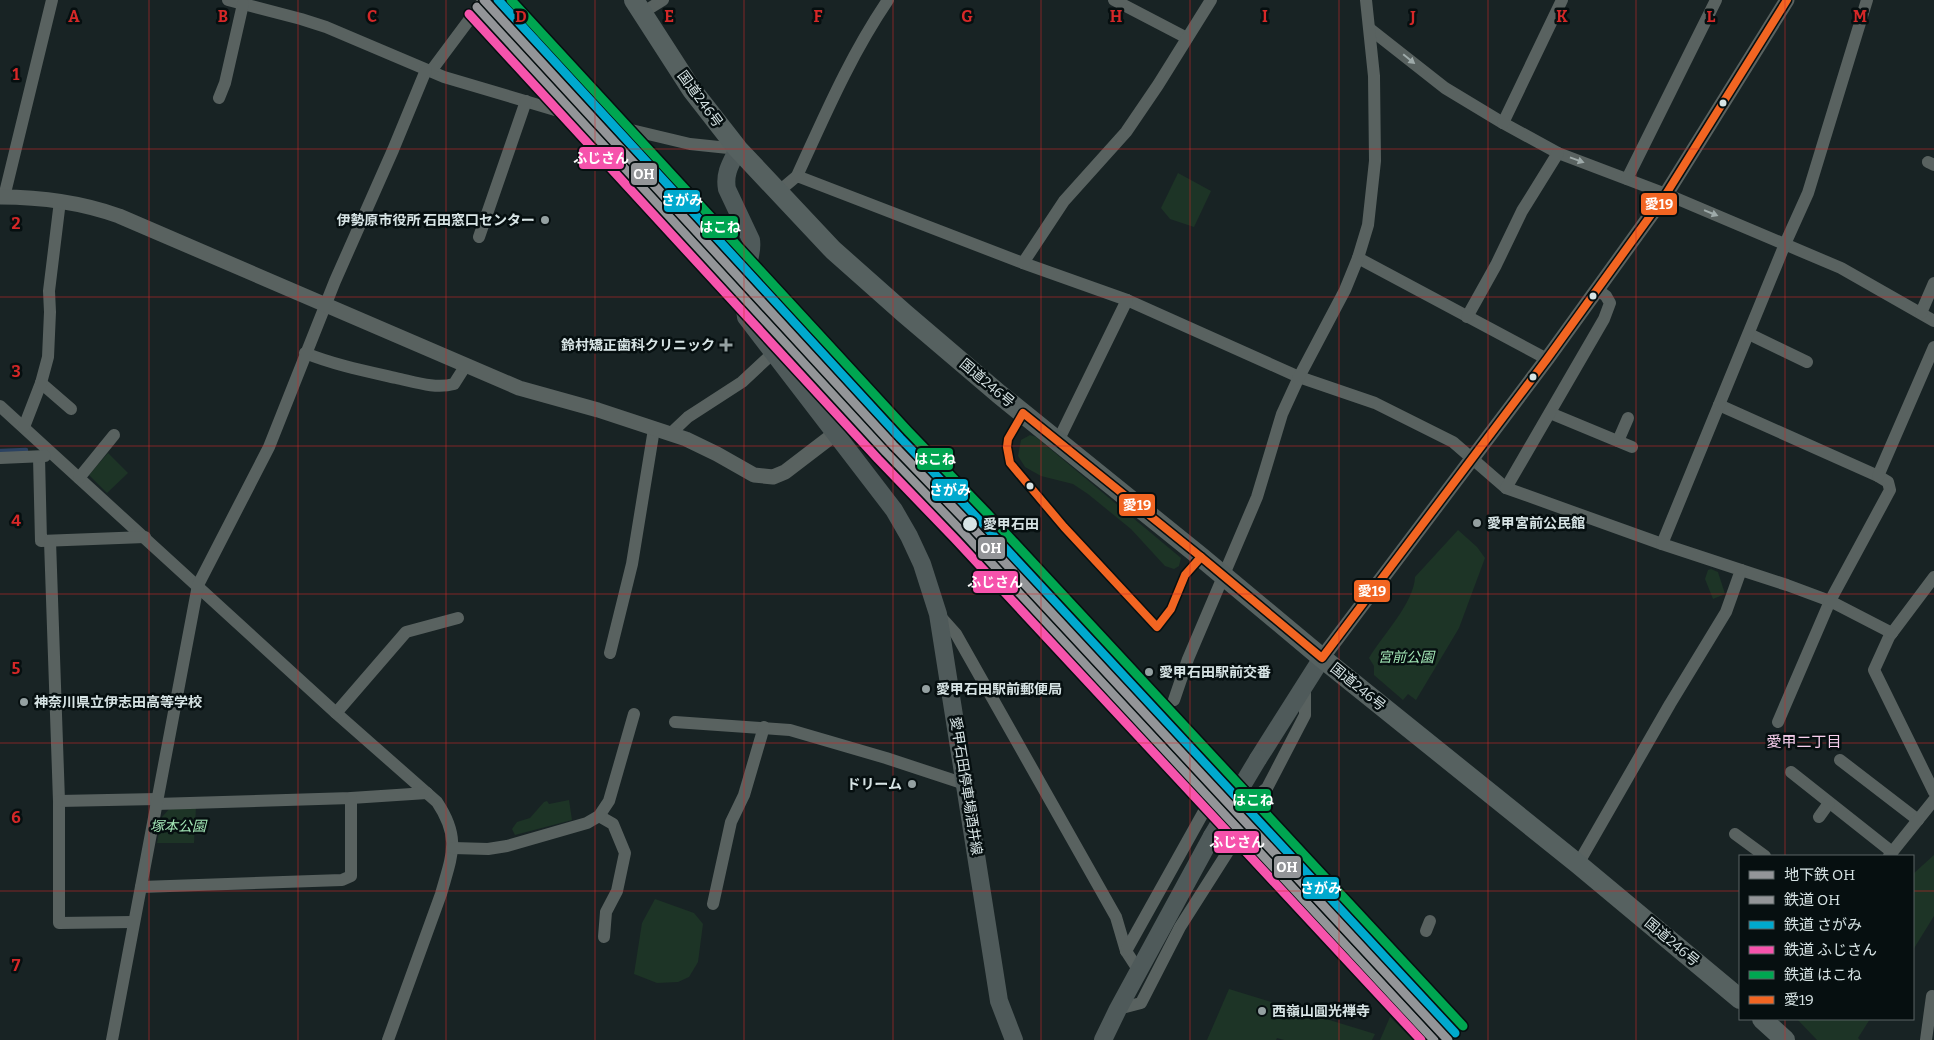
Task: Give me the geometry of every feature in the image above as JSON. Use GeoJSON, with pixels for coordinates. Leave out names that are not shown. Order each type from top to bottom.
{"type":"FeatureCollection","features":[{"type":"Feature","properties":{"kind":"highway","name":"国道246号"},"geometry":{"type":"LineString","coordinates":[[638,6],[692,90],[738,149],[833,250],[904,314],[1322,658],[1578,864],[1739,998]]}},
{"type":"Feature","properties":{"kind":"highway"},"geometry":{"type":"LineString","coordinates":[[1763,1020],[1785,1040]]}},
{"type":"Feature","properties":{"kind":"main road","name":"愛甲石田停車場酒井線"},"geometry":{"type":"LineString","coordinates":[[738,149],[728,168],[726,182],[727,189],[751,240],[753,249],[746,272],[743,301],[746,317],[836,433],[905,528],[922,564],[938,614],[999,1001],[1014,1040]]}},
{"type":"Feature","properties":{"kind":"main road"},"geometry":{"type":"LineString","coordinates":[[1104,1040],[1118,1009],[1212,836],[1322,658]]}},
{"type":"Feature","properties":{"kind":"street"},"geometry":{"type":"LineString","coordinates":[[52,0],[2,197],[60,201],[119,216],[519,388],[654,428],[708,449],[750,474],[766,477],[785,472],[836,433]]}},
{"type":"Feature","properties":{"kind":"street"},"geometry":{"type":"LineString","coordinates":[[228,0],[326,28],[444,77],[572,115],[743,301]]}},
{"type":"Feature","properties":{"kind":"street"},"geometry":{"type":"LineString","coordinates":[[112,1040],[198,585],[269,447],[335,281],[429,71],[484,0]]}},
{"type":"Feature","properties":{"kind":"street"},"geometry":{"type":"LineString","coordinates":[[638,6],[662,0]]}},
{"type":"Feature","properties":{"kind":"street"},"geometry":{"type":"LineString","coordinates":[[778,192],[797,176],[852,58],[888,0]]}},
{"type":"Feature","properties":{"kind":"street"},"geometry":{"type":"LineString","coordinates":[[1114,0],[1187,38]]}},
{"type":"Feature","properties":{"kind":"street"},"geometry":{"type":"LineString","coordinates":[[1023,263],[1064,201],[1126,132],[1210,0]]}},
{"type":"Feature","properties":{"kind":"street"},"geometry":{"type":"LineString","coordinates":[[1503,123],[1562,0]]}},
{"type":"Feature","properties":{"kind":"street"},"geometry":{"type":"LineString","coordinates":[[1627,179],[1716,0]]}},
{"type":"Feature","properties":{"kind":"street"},"geometry":{"type":"LineString","coordinates":[[1322,658],[1547,359],[1666,194],[1787,0]]}},
{"type":"Feature","properties":{"kind":"street"},"geometry":{"type":"LineString","coordinates":[[1662,544],[1785,244],[1808,193],[1867,0]]}},
{"type":"Feature","properties":{"kind":"street"},"geometry":{"type":"LineString","coordinates":[[1174,700],[1188,659],[1257,497],[1282,414],[1299,377],[1345,290],[1368,226],[1375,162],[1374,76],[1367,1]]}},
{"type":"Feature","properties":{"kind":"street"},"geometry":{"type":"LineString","coordinates":[[219,98],[225,83],[243,4]]}},
{"type":"Feature","properties":{"kind":"street"},"geometry":{"type":"LineString","coordinates":[[1370,29],[1444,88],[1503,123],[1558,152],[1666,194],[1841,268],[1934,321]]}},
{"type":"Feature","properties":{"kind":"street"},"geometry":{"type":"LineString","coordinates":[[479,237],[526,101]]}},
{"type":"Feature","properties":{"kind":"street"},"geometry":{"type":"LineString","coordinates":[[627,129],[690,144],[738,149]]}},
{"type":"Feature","properties":{"kind":"street"},"geometry":{"type":"LineString","coordinates":[[1467,317],[1496,265],[1522,212],[1558,152]]}},
{"type":"Feature","properties":{"kind":"street"},"geometry":{"type":"LineString","coordinates":[[797,176],[1023,263],[1127,300],[1299,377],[1374,403],[1453,442],[1506,488],[1662,544],[1830,601],[1892,633]]}},
{"type":"Feature","properties":{"kind":"street"},"geometry":{"type":"LineString","coordinates":[[24,427],[41,383],[48,357],[49,291],[60,201]]}},
{"type":"Feature","properties":{"kind":"street"},"geometry":{"type":"LineString","coordinates":[[1358,258],[1547,359]]}},
{"type":"Feature","properties":{"kind":"street"},"geometry":{"type":"LineString","coordinates":[[1921,313],[1934,282]]}},
{"type":"Feature","properties":{"kind":"street"},"geometry":{"type":"LineString","coordinates":[[1506,488],[1604,319],[1610,303],[1606,296],[1598,290]]}},
{"type":"Feature","properties":{"kind":"street"},"geometry":{"type":"LineString","coordinates":[[1058,441],[1127,300]]}},
{"type":"Feature","properties":{"kind":"street"},"geometry":{"type":"LineString","coordinates":[[1749,334],[1807,362]]}},
{"type":"Feature","properties":{"kind":"street"},"geometry":{"type":"LineString","coordinates":[[1878,476],[1934,347]]}},
{"type":"Feature","properties":{"kind":"street"},"geometry":{"type":"LineString","coordinates":[[305,353],[337,365],[427,385],[445,386],[454,384],[466,365]]}},
{"type":"Feature","properties":{"kind":"street"},"geometry":{"type":"LineString","coordinates":[[670,434],[688,417],[742,382],[773,353]]}},
{"type":"Feature","properties":{"kind":"street"},"geometry":{"type":"LineString","coordinates":[[41,383],[71,410]]}},
{"type":"Feature","properties":{"kind":"street"},"geometry":{"type":"LineString","coordinates":[[1719,405],[1878,476],[1888,482],[1890,490],[1787,685],[1778,722]]}},
{"type":"Feature","properties":{"kind":"street"},"geometry":{"type":"LineString","coordinates":[[0,406],[336,713],[437,802],[446,816],[452,831],[453,848],[442,894],[388,1040]]}},
{"type":"Feature","properties":{"kind":"street"},"geometry":{"type":"LineString","coordinates":[[1550,413],[1632,448]]}},
{"type":"Feature","properties":{"kind":"street"},"geometry":{"type":"LineString","coordinates":[[1618,442],[1628,418]]}},
{"type":"Feature","properties":{"kind":"street"},"geometry":{"type":"LineString","coordinates":[[610,653],[632,564],[654,428]]}},
{"type":"Feature","properties":{"kind":"street"},"geometry":{"type":"LineString","coordinates":[[79,478],[114,435]]}},
{"type":"Feature","properties":{"kind":"street"},"geometry":{"type":"LineString","coordinates":[[0,458],[54,455]]}},
{"type":"Feature","properties":{"kind":"street"},"geometry":{"type":"LineString","coordinates":[[39,456],[40,541],[145,537]]}},
{"type":"Feature","properties":{"kind":"street"},"geometry":{"type":"LineString","coordinates":[[50,541],[59,801],[59,923],[133,922]]}},
{"type":"Feature","properties":{"kind":"street"},"geometry":{"type":"LineString","coordinates":[[1578,864],[1670,704],[1726,612],[1741,570]]}},
{"type":"Feature","properties":{"kind":"street"},"geometry":{"type":"LineString","coordinates":[[1934,577],[1892,633],[1874,670],[1934,792]]}},
{"type":"Feature","properties":{"kind":"street"},"geometry":{"type":"LineString","coordinates":[[938,614],[956,634],[1116,917],[1126,951],[1139,971]]}},
{"type":"Feature","properties":{"kind":"street"},"geometry":{"type":"LineString","coordinates":[[336,713],[406,632],[458,618]]}},
{"type":"Feature","properties":{"kind":"street"},"geometry":{"type":"LineString","coordinates":[[1262,792],[1267,788],[1305,715],[1305,686]]}},
{"type":"Feature","properties":{"kind":"street"},"geometry":{"type":"LineString","coordinates":[[453,848],[488,849],[506,846],[586,823],[600,816],[609,801],[634,714]]}},
{"type":"Feature","properties":{"kind":"street"},"geometry":{"type":"LineString","coordinates":[[676,722],[790,730],[886,758],[965,784]]}},
{"type":"Feature","properties":{"kind":"street"},"geometry":{"type":"LineString","coordinates":[[713,904],[712,887],[731,822],[744,795],[764,727]]}},
{"type":"Feature","properties":{"kind":"street"},"geometry":{"type":"LineString","coordinates":[[1840,760],[1918,820]]}},
{"type":"Feature","properties":{"kind":"street"},"geometry":{"type":"LineString","coordinates":[[1791,772],[1891,854],[1934,800]]}},
{"type":"Feature","properties":{"kind":"street"},"geometry":{"type":"LineString","coordinates":[[59,801],[351,798],[427,793]]}},
{"type":"Feature","properties":{"kind":"street"},"geometry":{"type":"LineString","coordinates":[[141,887],[342,880],[351,876],[351,798]]}},
{"type":"Feature","properties":{"kind":"street"},"geometry":{"type":"LineString","coordinates":[[1819,816],[1829,803]]}},
{"type":"Feature","properties":{"kind":"street"},"geometry":{"type":"LineString","coordinates":[[1118,1009],[1141,1003],[1180,927],[1236,838],[1207,806],[1126,951]]}},
{"type":"Feature","properties":{"kind":"street"},"geometry":{"type":"LineString","coordinates":[[600,816],[613,824],[625,853],[617,891],[606,912],[604,937]]}},
{"type":"Feature","properties":{"kind":"street"},"geometry":{"type":"LineString","coordinates":[[1735,834],[1764,855]]}},
{"type":"Feature","properties":{"kind":"street"},"geometry":{"type":"LineString","coordinates":[[1926,1040],[1927,1003]]}},
{"type":"Feature","properties":{"kind":"green space"},"geometry":{"type":"Polygon","coordinates":[[[1178,173],[1211,191],[1194,227],[1170,219],[1161,208],[1178,173]]]}},
{"type":"Feature","properties":{"kind":"green space"},"geometry":{"type":"Polygon","coordinates":[[[1030,435],[1036,437],[1181,558],[1179,566],[1174,569],[1165,566],[1131,529],[1073,484],[1041,476],[1025,467],[1018,456],[1021,440],[1030,435]]]}},
{"type":"Feature","properties":{"kind":"green space"},"geometry":{"type":"Polygon","coordinates":[[[108,453],[128,473],[107,493],[89,475],[108,453]]]}},
{"type":"Feature","properties":{"kind":"green space","name":"宮前公園"},"geometry":{"type":"Polygon","coordinates":[[[1458,530],[1477,547],[1485,558],[1459,628],[1416,700],[1408,694],[1403,700],[1374,675],[1374,666],[1369,658],[1409,598],[1415,577],[1458,530]]]}},
{"type":"Feature","properties":{"kind":"green space"},"geometry":{"type":"Polygon","coordinates":[[[1711,569],[1718,572],[1725,594],[1713,599],[1705,579],[1708,570],[1711,569]]]}},
{"type":"Feature","properties":{"kind":"green space"},"geometry":{"type":"Polygon","coordinates":[[[569,800],[572,820],[515,835],[512,829],[517,822],[530,818],[544,802],[547,801],[549,804],[569,800]]]}},
{"type":"Feature","properties":{"kind":"green space","name":"塚本公園"},"geometry":{"type":"Polygon","coordinates":[[[171,807],[196,807],[194,843],[157,843],[162,817],[171,807]]]}},
{"type":"Feature","properties":{"kind":"green space"},"geometry":{"type":"Polygon","coordinates":[[[1934,855],[1934,916],[1914,948],[1914,873],[1934,855]]]}},
{"type":"Feature","properties":{"kind":"green space"},"geometry":{"type":"Polygon","coordinates":[[[655,899],[694,913],[703,924],[698,962],[689,977],[678,982],[657,983],[634,974],[642,923],[655,899]]]}},
{"type":"Feature","properties":{"kind":"green space","name":"西嶺山圓光禅寺"},"geometry":{"type":"Polygon","coordinates":[[[1229,989],[1375,1034],[1372,1040],[1284,1040],[1277,1038],[1276,1040],[1207,1040],[1229,989]]]}},
{"type":"Feature","properties":{"kind":"green space"},"geometry":{"type":"Polygon","coordinates":[[[1390,1017],[1413,1040],[1380,1040],[1390,1017]]]}},
{"type":"Feature","properties":{"kind":"green space"},"geometry":{"type":"Polygon","coordinates":[[[1798,1020],[1869,1020],[1858,1038],[1860,1040],[1817,1040],[1798,1020]]]}},
{"type":"Feature","properties":{"kind":"waterway"},"geometry":{"type":"LineString","coordinates":[[0,451],[26,450]]}},
{"type":"Feature","properties":{"kind":"metro line","name":"OH"},"geometry":{"type":"LineString","coordinates":[[484,0],[893,445],[970,525],[1448,1040]]}},
{"type":"Feature","properties":{"kind":"rail line","name":"さがみ"},"geometry":{"type":"LineString","coordinates":[[498,0],[900,438],[977,518],[1455,1033]]}},
{"type":"Feature","properties":{"kind":"rail line","name":"はこね"},"geometry":{"type":"LineString","coordinates":[[511,0],[908,431],[985,511],[1463,1026]]}},
{"type":"Feature","properties":{"kind":"rail line","name":"OH"},"geometry":{"type":"LineString","coordinates":[[477,7],[886,452],[963,532],[1434,1040]]}},
{"type":"Feature","properties":{"kind":"rail line","name":"ふじさん"},"geometry":{"type":"LineString","coordinates":[[469,14],[878,459],[955,539],[1421,1040]]}},
{"type":"Feature","properties":{"kind":"transit line","name":"愛19"},"geometry":{"type":"LineString","coordinates":[[1201,557],[1322,658],[1547,359],[1666,194],[1787,0]]}},
{"type":"Feature","properties":{"kind":"transit line","name":"愛19"},"geometry":{"type":"LineString","coordinates":[[1023,413],[1201,557],[1185,575],[1171,609],[1157,627],[1064,527],[1010,463],[1007,447],[1008,439],[1023,413]]}},
{"type":"Feature","properties":{"kind":"place","name":"伊勢原市役所 石田窓口センター"},"geometry":{"type":"Point","coordinates":[545,220]}},
{"type":"Feature","properties":{"kind":"place","name":"鈴村矯正歯科クリニック"},"geometry":{"type":"Point","coordinates":[726,345]}},
{"type":"Feature","properties":{"kind":"place","name":"愛甲宮前公民館"},"geometry":{"type":"Point","coordinates":[1477,523]}},
{"type":"Feature","properties":{"kind":"place","name":"愛甲石田"},"geometry":{"type":"Point","coordinates":[970,524]}},
{"type":"Feature","properties":{"kind":"place","name":"愛甲石田駅前交番"},"geometry":{"type":"Point","coordinates":[1149,672]}},
{"type":"Feature","properties":{"kind":"place","name":"愛甲石田駅前郵便局"},"geometry":{"type":"Point","coordinates":[926,689]}},
{"type":"Feature","properties":{"kind":"place","name":"神奈川県立伊志田高等学校"},"geometry":{"type":"Point","coordinates":[24,702]}},
{"type":"Feature","properties":{"kind":"place","name":"ドリーム"},"geometry":{"type":"Point","coordinates":[912,784]}},
{"type":"Feature","properties":{"kind":"place","name":"西嶺山圓光禅寺"},"geometry":{"type":"Point","coordinates":[1262,1011]}},
{"type":"Feature","properties":{"kind":"district","name":"愛甲二丁目"},"geometry":{"type":"Point","coordinates":[1804,742]}}]}
